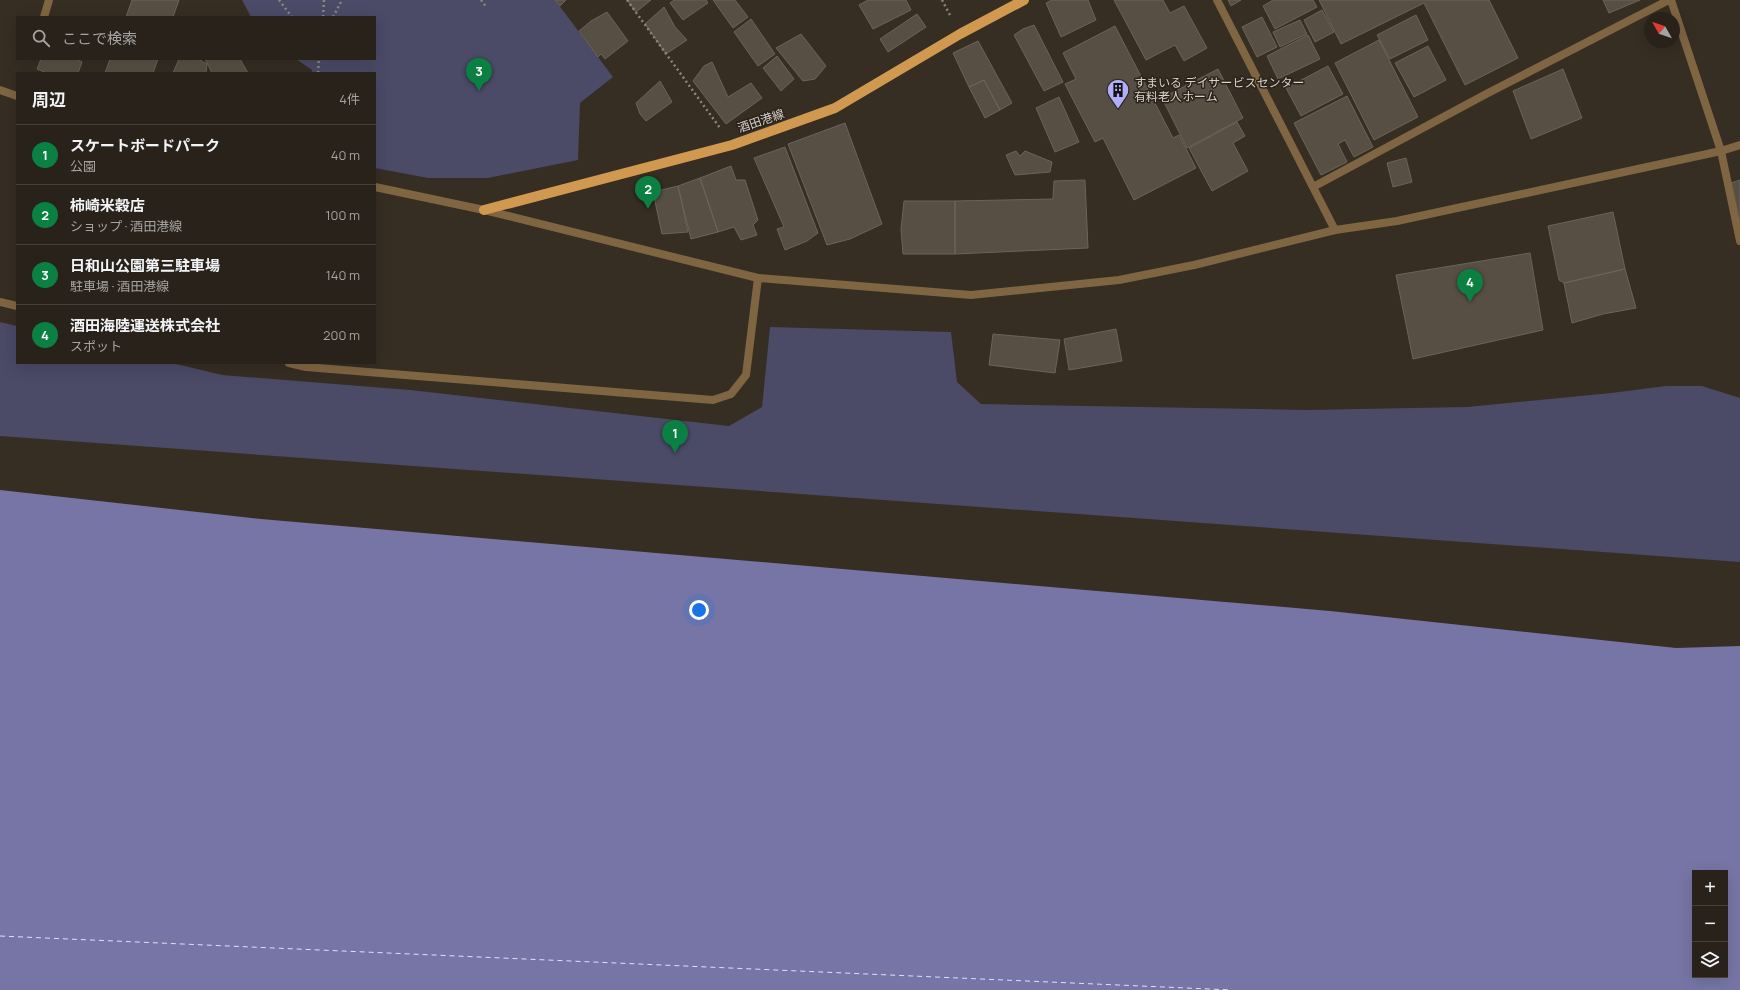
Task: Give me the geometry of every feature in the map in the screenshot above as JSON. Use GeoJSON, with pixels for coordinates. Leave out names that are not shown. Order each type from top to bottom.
{"type":"FeatureCollection","features":[{"type":"Feature","properties":{"kind":"main road","name":"酒田港線"},"geometry":{"type":"LineString","coordinates":[[484,210],[732,145],[836,108],[960,34],[1024,0]]}},
{"type":"Feature","properties":{"kind":"street"},"geometry":{"type":"LineString","coordinates":[[44,16],[49,0]]}},
{"type":"Feature","properties":{"kind":"street"},"geometry":{"type":"LineString","coordinates":[[1217,0],[1335,230]]}},
{"type":"Feature","properties":{"kind":"street"},"geometry":{"type":"LineString","coordinates":[[1313,187],[1488,93],[1670,0],[1721,151],[1740,241]]}},
{"type":"Feature","properties":{"kind":"street"},"geometry":{"type":"LineString","coordinates":[[0,90],[16,96]]}},
{"type":"Feature","properties":{"kind":"street"},"geometry":{"type":"LineString","coordinates":[[376,187],[484,210],[758,278],[971,295],[1118,280],[1194,265],[1335,230],[1397,221],[1721,151],[1740,145]]}},
{"type":"Feature","properties":{"kind":"street"},"geometry":{"type":"LineString","coordinates":[[293,364],[306,367],[713,400],[731,394],[746,375],[758,278]]}},
{"type":"Feature","properties":{"kind":"street"},"geometry":{"type":"LineString","coordinates":[[0,302],[16,306]]}},
{"type":"Feature","properties":{"kind":"path"},"geometry":{"type":"LineString","coordinates":[[279,0],[291,16]]}},
{"type":"Feature","properties":{"kind":"path"},"geometry":{"type":"LineString","coordinates":[[322,16],[324,0]]}},
{"type":"Feature","properties":{"kind":"path"},"geometry":{"type":"LineString","coordinates":[[334,16],[342,0]]}},
{"type":"Feature","properties":{"kind":"path"},"geometry":{"type":"LineString","coordinates":[[481,0],[487,8]]}},
{"type":"Feature","properties":{"kind":"path"},"geometry":{"type":"LineString","coordinates":[[627,0],[732,145]]}},
{"type":"Feature","properties":{"kind":"path"},"geometry":{"type":"LineString","coordinates":[[318,72],[319,60]]}},
{"type":"Feature","properties":{"kind":"shaded area"},"geometry":{"type":"Polygon","coordinates":[[[242,0],[555,0],[613,77],[580,103],[578,160],[488,178],[428,178],[376,168],[376,72],[312,72],[312,70],[297,60],[376,60],[376,16],[250,16],[242,0]]]}},
{"type":"Feature","properties":{"kind":"shaded area"},"geometry":{"type":"Polygon","coordinates":[[[0,322],[16,326],[16,364],[176,364],[222,375],[410,390],[729,426],[762,407],[770,327],[951,332],[957,382],[981,404],[1306,410],[1467,407],[1666,386],[1702,386],[1740,398],[1740,562],[0,436],[0,322]]]}},
{"type":"Feature","properties":{"kind":"shaded area"},"geometry":{"type":"Polygon","coordinates":[[[0,490],[261,519],[1330,611],[1676,648],[1740,646],[1740,990],[0,990],[0,490]]]}},
{"type":"Feature","properties":{"kind":"building"},"geometry":{"type":"Polygon","coordinates":[[[132,0],[179,0],[173,16],[126,16],[132,0]]]}},
{"type":"Feature","properties":{"kind":"building"},"geometry":{"type":"Polygon","coordinates":[[[555,0],[566,0],[560,6],[555,0]]]}},
{"type":"Feature","properties":{"kind":"building"},"geometry":{"type":"Polygon","coordinates":[[[627,0],[651,0],[636,12],[627,0]]]}},
{"type":"Feature","properties":{"kind":"building"},"geometry":{"type":"Polygon","coordinates":[[[674,0],[706,0],[708,3],[683,20],[670,3],[674,0]]]}},
{"type":"Feature","properties":{"kind":"building"},"geometry":{"type":"Polygon","coordinates":[[[713,0],[735,0],[748,17],[733,28],[713,0]]]}},
{"type":"Feature","properties":{"kind":"building"},"geometry":{"type":"Polygon","coordinates":[[[868,0],[906,0],[911,10],[873,29],[859,5],[868,0]]]}},
{"type":"Feature","properties":{"kind":"building"},"geometry":{"type":"Polygon","coordinates":[[[1052,0],[1088,0],[1096,20],[1061,37],[1046,3],[1052,0]]]}},
{"type":"Feature","properties":{"kind":"building"},"geometry":{"type":"Polygon","coordinates":[[[1114,0],[1163,0],[1170,13],[1184,6],[1207,48],[1184,61],[1175,45],[1146,60],[1114,0]]]}},
{"type":"Feature","properties":{"kind":"building"},"geometry":{"type":"Polygon","coordinates":[[[1228,0],[1241,0],[1231,6],[1228,0]]]}},
{"type":"Feature","properties":{"kind":"building"},"geometry":{"type":"Polygon","coordinates":[[[1273,0],[1313,0],[1317,7],[1275,29],[1263,6],[1273,0]]]}},
{"type":"Feature","properties":{"kind":"building"},"geometry":{"type":"Polygon","coordinates":[[[1319,0],[1489,0],[1518,58],[1465,85],[1424,3],[1341,44],[1319,0]]]}},
{"type":"Feature","properties":{"kind":"building"},"geometry":{"type":"Polygon","coordinates":[[[1603,0],[1640,0],[1609,13],[1603,0]]]}},
{"type":"Feature","properties":{"kind":"building"},"geometry":{"type":"Polygon","coordinates":[[[664,7],[675,27],[687,40],[666,54],[645,24],[664,7]]]}},
{"type":"Feature","properties":{"kind":"building"},"geometry":{"type":"Polygon","coordinates":[[[1322,10],[1334,32],[1315,42],[1304,20],[1322,10]]]}},
{"type":"Feature","properties":{"kind":"building"},"geometry":{"type":"Polygon","coordinates":[[[607,12],[628,41],[605,59],[601,54],[598,57],[579,31],[591,21],[607,12]]]}},
{"type":"Feature","properties":{"kind":"building"},"geometry":{"type":"Polygon","coordinates":[[[917,14],[926,27],[888,52],[880,39],[917,14]]]}},
{"type":"Feature","properties":{"kind":"building"},"geometry":{"type":"Polygon","coordinates":[[[1416,15],[1428,40],[1390,59],[1377,35],[1416,15]]]}},
{"type":"Feature","properties":{"kind":"building"},"geometry":{"type":"Polygon","coordinates":[[[1262,17],[1277,47],[1257,57],[1242,27],[1262,17]]]}},
{"type":"Feature","properties":{"kind":"building"},"geometry":{"type":"Polygon","coordinates":[[[751,19],[775,54],[758,66],[734,32],[751,19]]]}},
{"type":"Feature","properties":{"kind":"building"},"geometry":{"type":"Polygon","coordinates":[[[1300,20],[1307,34],[1280,47],[1273,32],[1300,20]]]}},
{"type":"Feature","properties":{"kind":"building"},"geometry":{"type":"Polygon","coordinates":[[[1034,25],[1063,82],[1044,91],[1014,35],[1023,29],[1034,25]]]}},
{"type":"Feature","properties":{"kind":"building","name":"すまいる デイサービスセンター 有料老人ホーム"},"geometry":{"type":"Polygon","coordinates":[[[1115,26],[1173,138],[1179,135],[1196,168],[1134,200],[1103,138],[1095,142],[1065,84],[1076,79],[1063,53],[1115,26]]]}},
{"type":"Feature","properties":{"kind":"building"},"geometry":{"type":"Polygon","coordinates":[[[801,34],[826,66],[815,79],[803,81],[776,48],[801,34]]]}},
{"type":"Feature","properties":{"kind":"building"},"geometry":{"type":"Polygon","coordinates":[[[1308,35],[1320,59],[1278,79],[1267,56],[1308,35]]]}},
{"type":"Feature","properties":{"kind":"building"},"geometry":{"type":"Polygon","coordinates":[[[1379,40],[1418,117],[1374,140],[1335,63],[1379,40]]]}},
{"type":"Feature","properties":{"kind":"building"},"geometry":{"type":"Polygon","coordinates":[[[978,41],[1012,103],[1000,110],[984,80],[969,87],[953,53],[978,41]]]}},
{"type":"Feature","properties":{"kind":"building"},"geometry":{"type":"Polygon","coordinates":[[[1428,46],[1446,80],[1414,97],[1395,63],[1428,46]]]}},
{"type":"Feature","properties":{"kind":"building"},"geometry":{"type":"Polygon","coordinates":[[[777,56],[794,79],[781,91],[763,68],[777,56]]]}},
{"type":"Feature","properties":{"kind":"building"},"geometry":{"type":"Polygon","coordinates":[[[41,60],[78,60],[82,62],[78,72],[44,72],[37,69],[41,60]]]}},
{"type":"Feature","properties":{"kind":"building"},"geometry":{"type":"Polygon","coordinates":[[[110,60],[158,60],[153,72],[105,72],[110,60]]]}},
{"type":"Feature","properties":{"kind":"building"},"geometry":{"type":"Polygon","coordinates":[[[179,60],[200,60],[207,64],[206,72],[173,72],[179,60]]]}},
{"type":"Feature","properties":{"kind":"building"},"geometry":{"type":"Polygon","coordinates":[[[206,60],[241,60],[247,72],[212,72],[206,60]]]}},
{"type":"Feature","properties":{"kind":"building"},"geometry":{"type":"Polygon","coordinates":[[[712,62],[728,97],[751,83],[762,98],[726,124],[693,81],[704,66],[712,62]]]}},
{"type":"Feature","properties":{"kind":"building"},"geometry":{"type":"Polygon","coordinates":[[[1328,66],[1343,94],[1301,116],[1286,88],[1328,66]]]}},
{"type":"Feature","properties":{"kind":"building"},"geometry":{"type":"Polygon","coordinates":[[[1218,69],[1243,118],[1187,148],[1162,98],[1218,69]]]}},
{"type":"Feature","properties":{"kind":"building"},"geometry":{"type":"Polygon","coordinates":[[[1563,69],[1582,118],[1531,139],[1513,91],[1563,69]]]}},
{"type":"Feature","properties":{"kind":"building"},"geometry":{"type":"Polygon","coordinates":[[[984,80],[1000,110],[985,118],[969,87],[984,80]]]}},
{"type":"Feature","properties":{"kind":"building"},"geometry":{"type":"Polygon","coordinates":[[[660,81],[672,102],[646,121],[640,114],[636,103],[660,81]]]}},
{"type":"Feature","properties":{"kind":"building"},"geometry":{"type":"Polygon","coordinates":[[[1347,96],[1373,147],[1354,157],[1345,140],[1338,144],[1347,162],[1321,175],[1294,123],[1347,96]]]}},
{"type":"Feature","properties":{"kind":"building"},"geometry":{"type":"Polygon","coordinates":[[[1059,97],[1079,142],[1055,152],[1036,108],[1059,97]]]}},
{"type":"Feature","properties":{"kind":"building"},"geometry":{"type":"Polygon","coordinates":[[[1237,122],[1245,136],[1233,143],[1248,171],[1212,191],[1189,148],[1237,122]]]}},
{"type":"Feature","properties":{"kind":"building"},"geometry":{"type":"Polygon","coordinates":[[[845,123],[882,224],[850,239],[827,245],[788,144],[845,123]]]}},
{"type":"Feature","properties":{"kind":"building"},"geometry":{"type":"Polygon","coordinates":[[[785,147],[818,233],[807,241],[785,250],[777,229],[784,227],[754,158],[785,147]]]}},
{"type":"Feature","properties":{"kind":"building"},"geometry":{"type":"Polygon","coordinates":[[[1016,151],[1020,156],[1025,151],[1052,162],[1050,172],[1015,175],[1006,155],[1016,151]]]}},
{"type":"Feature","properties":{"kind":"building"},"geometry":{"type":"Polygon","coordinates":[[[1406,158],[1412,182],[1393,187],[1387,163],[1406,158]]]}},
{"type":"Feature","properties":{"kind":"building"},"geometry":{"type":"Polygon","coordinates":[[[731,166],[736,180],[745,180],[758,220],[753,225],[757,235],[741,240],[734,227],[718,232],[700,178],[731,166]]]}},
{"type":"Feature","properties":{"kind":"building"},"geometry":{"type":"Polygon","coordinates":[[[700,178],[718,232],[691,239],[678,186],[700,178]]]}},
{"type":"Feature","properties":{"kind":"building"},"geometry":{"type":"Polygon","coordinates":[[[1085,180],[1088,248],[955,254],[955,201],[1053,199],[1054,181],[1085,180]]]}},
{"type":"Feature","properties":{"kind":"building"},"geometry":{"type":"Polygon","coordinates":[[[1740,180],[1740,241],[1728,184],[1740,180]]]}},
{"type":"Feature","properties":{"kind":"building"},"geometry":{"type":"Polygon","coordinates":[[[678,186],[688,232],[662,234],[653,192],[678,186]]]}},
{"type":"Feature","properties":{"kind":"building"},"geometry":{"type":"Polygon","coordinates":[[[904,201],[955,201],[955,254],[903,254],[901,229],[904,201]]]}},
{"type":"Feature","properties":{"kind":"building"},"geometry":{"type":"Polygon","coordinates":[[[1613,212],[1625,269],[1564,283],[1559,280],[1548,226],[1613,212]]]}},
{"type":"Feature","properties":{"kind":"building"},"geometry":{"type":"Polygon","coordinates":[[[1530,253],[1543,330],[1413,359],[1396,275],[1530,253]]]}},
{"type":"Feature","properties":{"kind":"building"},"geometry":{"type":"Polygon","coordinates":[[[1625,269],[1636,308],[1603,314],[1572,323],[1564,283],[1625,269]]]}},
{"type":"Feature","properties":{"kind":"building"},"geometry":{"type":"Polygon","coordinates":[[[1116,329],[1122,361],[1069,370],[1064,339],[1116,329]]]}},
{"type":"Feature","properties":{"kind":"building"},"geometry":{"type":"Polygon","coordinates":[[[993,334],[1060,340],[1055,373],[989,365],[993,334]]]}},
{"type":"Feature","properties":{"kind":"ferry route"},"geometry":{"type":"LineString","coordinates":[[0,936],[1232,990]]}},
{"type":"Feature","properties":{"kind":"place","name":"日和山公園第三駐車場"},"geometry":{"type":"Point","coordinates":[479,91]}},
{"type":"Feature","properties":{"kind":"place","name":"すまいる デイサービスセンター 有料老人ホーム"},"geometry":{"type":"Point","coordinates":[1118,110]}},
{"type":"Feature","properties":{"kind":"place","name":"柿崎米穀店"},"geometry":{"type":"Point","coordinates":[648,209]}},
{"type":"Feature","properties":{"kind":"place","name":"酒田海陸運送株式会社"},"geometry":{"type":"Point","coordinates":[1470,302]}},
{"type":"Feature","properties":{"kind":"place","name":"スケートボードパーク"},"geometry":{"type":"Point","coordinates":[675,453]}}]}
